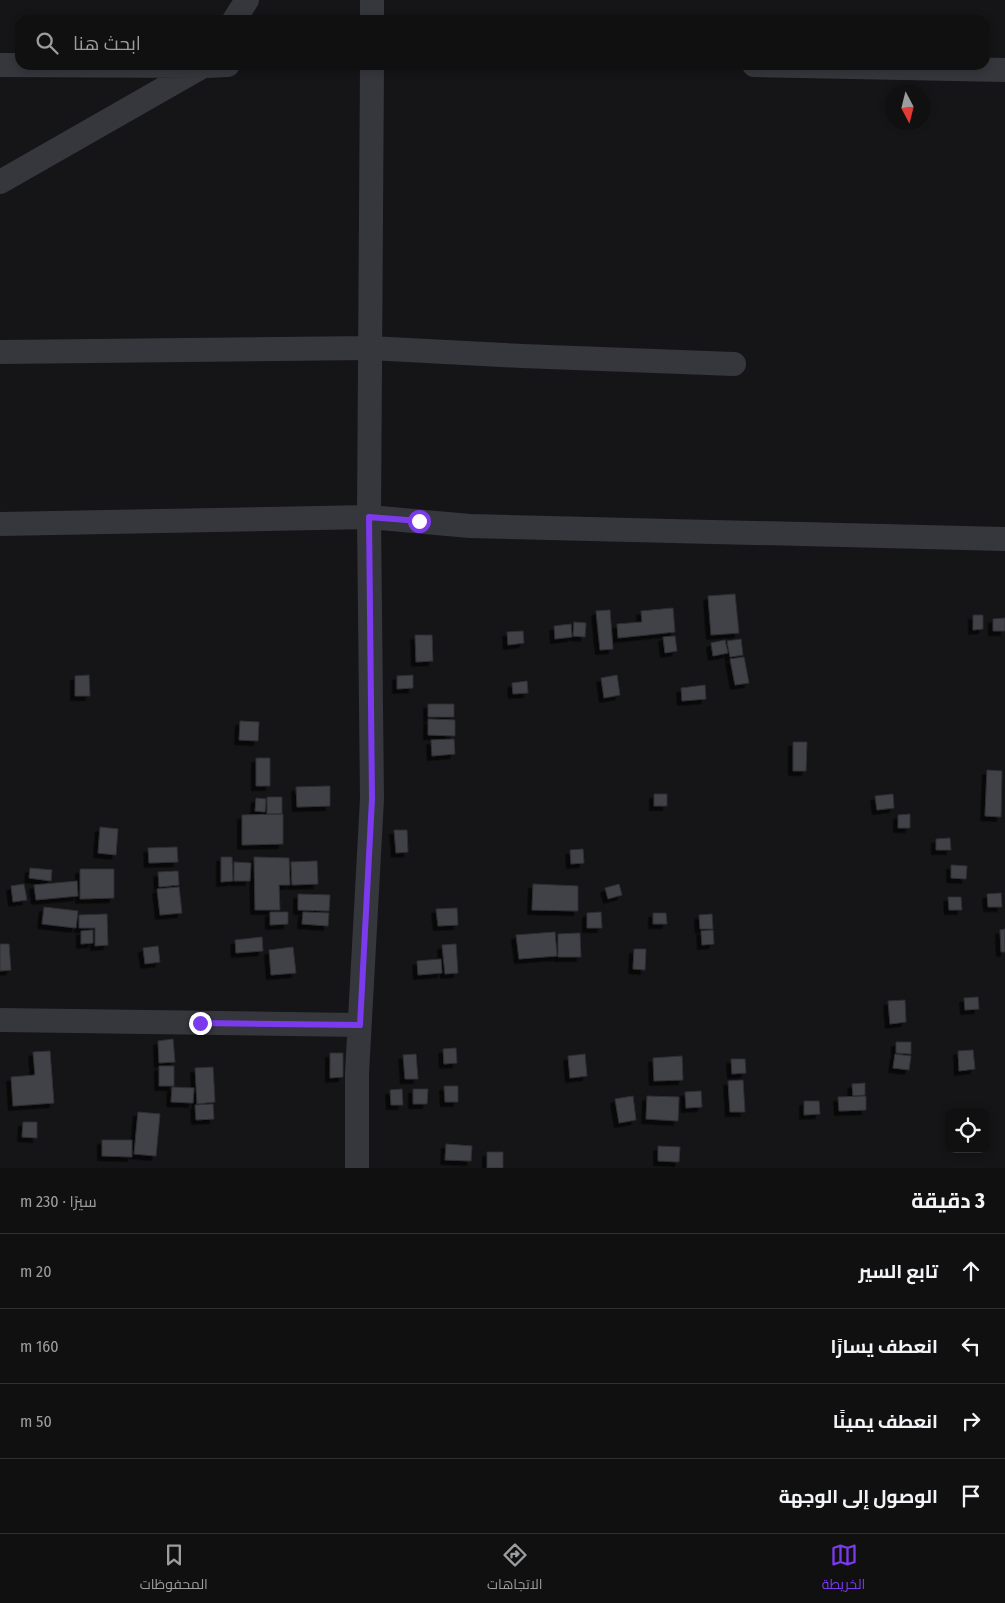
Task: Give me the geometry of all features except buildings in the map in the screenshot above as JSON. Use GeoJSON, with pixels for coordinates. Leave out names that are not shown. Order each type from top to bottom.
{"type":"FeatureCollection","features":[{"type":"Feature","properties":{"kind":"street"},"geometry":{"type":"LineString","coordinates":[[237,15],[247,0]]}},
{"type":"Feature","properties":{"kind":"street"},"geometry":{"type":"LineString","coordinates":[[372,0],[372,15]]}},
{"type":"Feature","properties":{"kind":"street"},"geometry":{"type":"LineString","coordinates":[[0,65],[15,65]]}},
{"type":"Feature","properties":{"kind":"street"},"geometry":{"type":"LineString","coordinates":[[0,182],[204,70]]}},
{"type":"Feature","properties":{"kind":"street"},"geometry":{"type":"LineString","coordinates":[[357,1168],[357,1074],[372,799],[369,517],[372,70]]}},
{"type":"Feature","properties":{"kind":"street"},"geometry":{"type":"LineString","coordinates":[[990,70],[1005,70]]}},
{"type":"Feature","properties":{"kind":"street"},"geometry":{"type":"LineString","coordinates":[[0,352],[370,348],[734,364]]}},
{"type":"Feature","properties":{"kind":"street"},"geometry":{"type":"LineString","coordinates":[[0,524],[369,517],[470,526],[1005,538]]}},
{"type":"Feature","properties":{"kind":"street"},"geometry":{"type":"LineString","coordinates":[[0,1020],[360,1025]]}},
{"type":"Feature","properties":{"kind":"route"},"geometry":{"type":"LineString","coordinates":[[200,1023],[360,1025],[372,799],[369,517],[419,521]]}}]}
